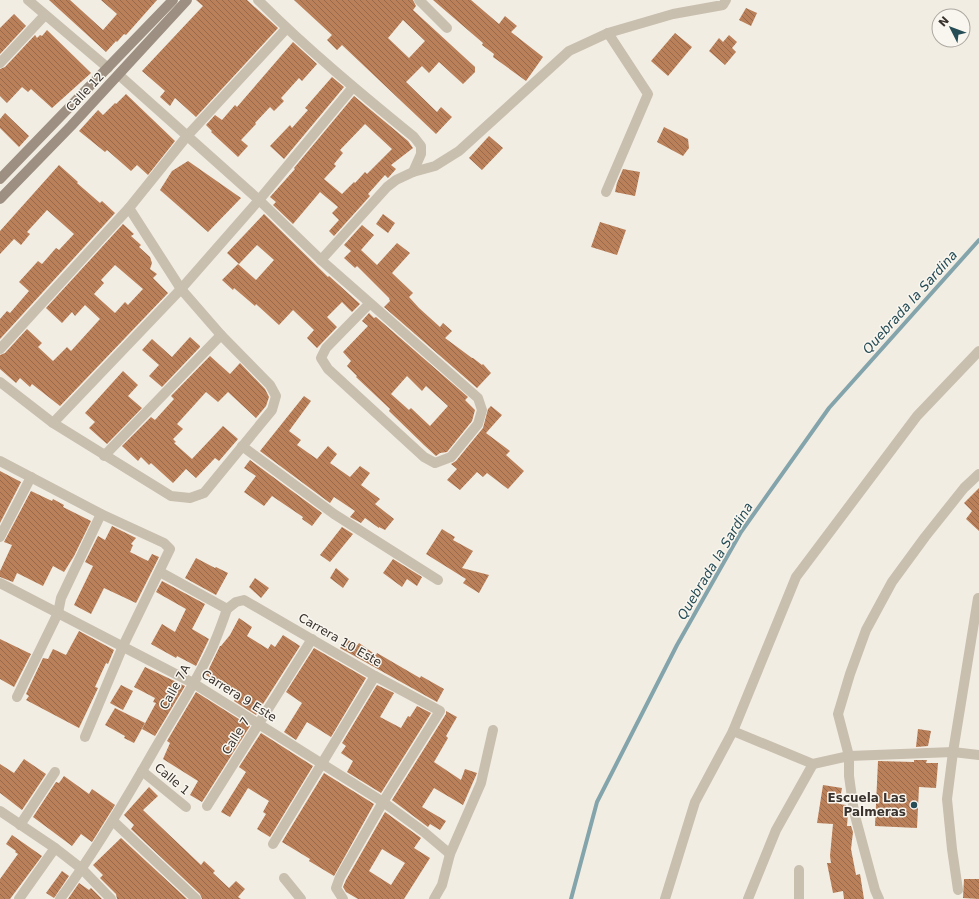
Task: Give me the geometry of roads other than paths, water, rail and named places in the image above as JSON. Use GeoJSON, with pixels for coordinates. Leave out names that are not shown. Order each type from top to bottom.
{"type":"FeatureCollection","features":[{"type":"Feature","properties":{"kind":"main road","name":"Calle 12"},"geometry":{"type":"LineString","coordinates":[[1,175],[108,68],[173,0]]}},
{"type":"Feature","properties":{"kind":"main road","name":"Calle 12"},"geometry":{"type":"LineString","coordinates":[[0,199],[119,75],[187,0]]}},
{"type":"Feature","properties":{"kind":"street"},"geometry":{"type":"LineString","coordinates":[[258,0],[286,29],[414,137],[422,146],[421,154],[413,172]]}},
{"type":"Feature","properties":{"kind":"street"},"geometry":{"type":"LineString","coordinates":[[419,0],[447,28]]}},
{"type":"Feature","properties":{"kind":"street"},"geometry":{"type":"LineString","coordinates":[[321,260],[387,187],[396,180],[413,172],[435,166],[459,151],[568,51],[608,33],[673,14],[723,5],[726,0]]}},
{"type":"Feature","properties":{"kind":"street"},"geometry":{"type":"LineString","coordinates":[[34,2],[45,15],[108,68]]}},
{"type":"Feature","properties":{"kind":"street"},"geometry":{"type":"LineString","coordinates":[[0,63],[45,15]]}},
{"type":"Feature","properties":{"kind":"street"},"geometry":{"type":"LineString","coordinates":[[0,349],[129,208],[187,136],[286,29]]}},
{"type":"Feature","properties":{"kind":"street"},"geometry":{"type":"LineString","coordinates":[[606,192],[648,94],[608,33]]}},
{"type":"Feature","properties":{"kind":"street"},"geometry":{"type":"LineString","coordinates":[[119,75],[259,200],[321,260],[370,303],[478,398],[482,410],[478,424],[451,457],[435,463],[424,457],[328,370],[321,358],[326,348],[370,303]]}},
{"type":"Feature","properties":{"kind":"street"},"geometry":{"type":"LineString","coordinates":[[53,423],[181,289],[259,200],[353,87]]}},
{"type":"Feature","properties":{"kind":"street"},"geometry":{"type":"LineString","coordinates":[[0,382],[53,423],[104,456],[172,496],[190,498],[204,493],[272,410],[276,396],[270,385],[221,335],[181,289],[129,208]]}},
{"type":"Feature","properties":{"kind":"street"},"geometry":{"type":"LineString","coordinates":[[104,456],[221,335]]}},
{"type":"Feature","properties":{"kind":"street"},"geometry":{"type":"LineString","coordinates":[[665,899],[694,802],[733,731],[796,578],[917,416],[979,351]]}},
{"type":"Feature","properties":{"kind":"street"},"geometry":{"type":"LineString","coordinates":[[242,446],[334,514],[438,580]]}},
{"type":"Feature","properties":{"kind":"street"},"geometry":{"type":"LineString","coordinates":[[0,461],[102,514],[164,543],[170,549],[123,646],[85,737]]}},
{"type":"Feature","properties":{"kind":"street"},"geometry":{"type":"LineString","coordinates":[[879,899],[875,890],[854,812],[849,776],[849,756],[838,714],[850,674],[866,630],[892,582],[964,488],[979,474]]}},
{"type":"Feature","properties":{"kind":"street"},"geometry":{"type":"LineString","coordinates":[[0,536],[31,477]]}},
{"type":"Feature","properties":{"kind":"street"},"geometry":{"type":"LineString","coordinates":[[17,697],[58,613],[61,598],[102,514]]}},
{"type":"Feature","properties":{"kind":"street"},"geometry":{"type":"LineString","coordinates":[[160,572],[227,609]]}},
{"type":"Feature","properties":{"kind":"street","name":"Carrera 9 Este"},"geometry":{"type":"LineString","coordinates":[[0,583],[193,683],[383,802],[424,832],[450,854]]}},
{"type":"Feature","properties":{"kind":"street"},"geometry":{"type":"LineString","coordinates":[[958,890],[947,799],[953,752],[978,598]]}},
{"type":"Feature","properties":{"kind":"street","name":"Carrera 10 Este"},"geometry":{"type":"LineString","coordinates":[[227,609],[236,602],[244,600],[375,676],[440,711],[383,802]]}},
{"type":"Feature","properties":{"kind":"street","name":"Calle 7A"},"geometry":{"type":"LineString","coordinates":[[60,899],[114,821],[213,646],[227,609]]}},
{"type":"Feature","properties":{"kind":"street","name":"Calle 7"},"geometry":{"type":"LineString","coordinates":[[207,806],[312,639]]}},
{"type":"Feature","properties":{"kind":"street"},"geometry":{"type":"LineString","coordinates":[[273,844],[375,676]]}},
{"type":"Feature","properties":{"kind":"street"},"geometry":{"type":"LineString","coordinates":[[434,899],[442,885],[450,854],[481,784],[493,730]]}},
{"type":"Feature","properties":{"kind":"street"},"geometry":{"type":"LineString","coordinates":[[733,731],[813,764],[849,756],[953,752],[979,755]]}},
{"type":"Feature","properties":{"kind":"street"},"geometry":{"type":"LineString","coordinates":[[748,899],[776,830],[813,764]]}},
{"type":"Feature","properties":{"kind":"street"},"geometry":{"type":"LineString","coordinates":[[20,825],[55,772]]}},
{"type":"Feature","properties":{"kind":"street","name":"Calle 1"},"geometry":{"type":"LineString","coordinates":[[141,773],[186,808]]}},
{"type":"Feature","properties":{"kind":"street"},"geometry":{"type":"LineString","coordinates":[[343,899],[336,888],[340,877],[383,802]]}},
{"type":"Feature","properties":{"kind":"street"},"geometry":{"type":"LineString","coordinates":[[0,811],[55,848],[82,869],[111,899]]}},
{"type":"Feature","properties":{"kind":"street"},"geometry":{"type":"LineString","coordinates":[[114,821],[196,899]]}},
{"type":"Feature","properties":{"kind":"street"},"geometry":{"type":"LineString","coordinates":[[19,899],[55,848]]}},
{"type":"Feature","properties":{"kind":"street"},"geometry":{"type":"LineString","coordinates":[[799,870],[799,899]]}},
{"type":"Feature","properties":{"kind":"street"},"geometry":{"type":"LineString","coordinates":[[284,878],[301,899]]}},
{"type":"Feature","properties":{"kind":"waterway","name":"Quebrada la Sardina"},"geometry":{"type":"LineString","coordinates":[[571,899],[597,802],[677,645],[741,532],[829,408],[979,240]]}},
{"type":"Feature","properties":{"kind":"place","name":"Escuela Las Palmeras"},"geometry":{"type":"Point","coordinates":[914,805]}}]}
